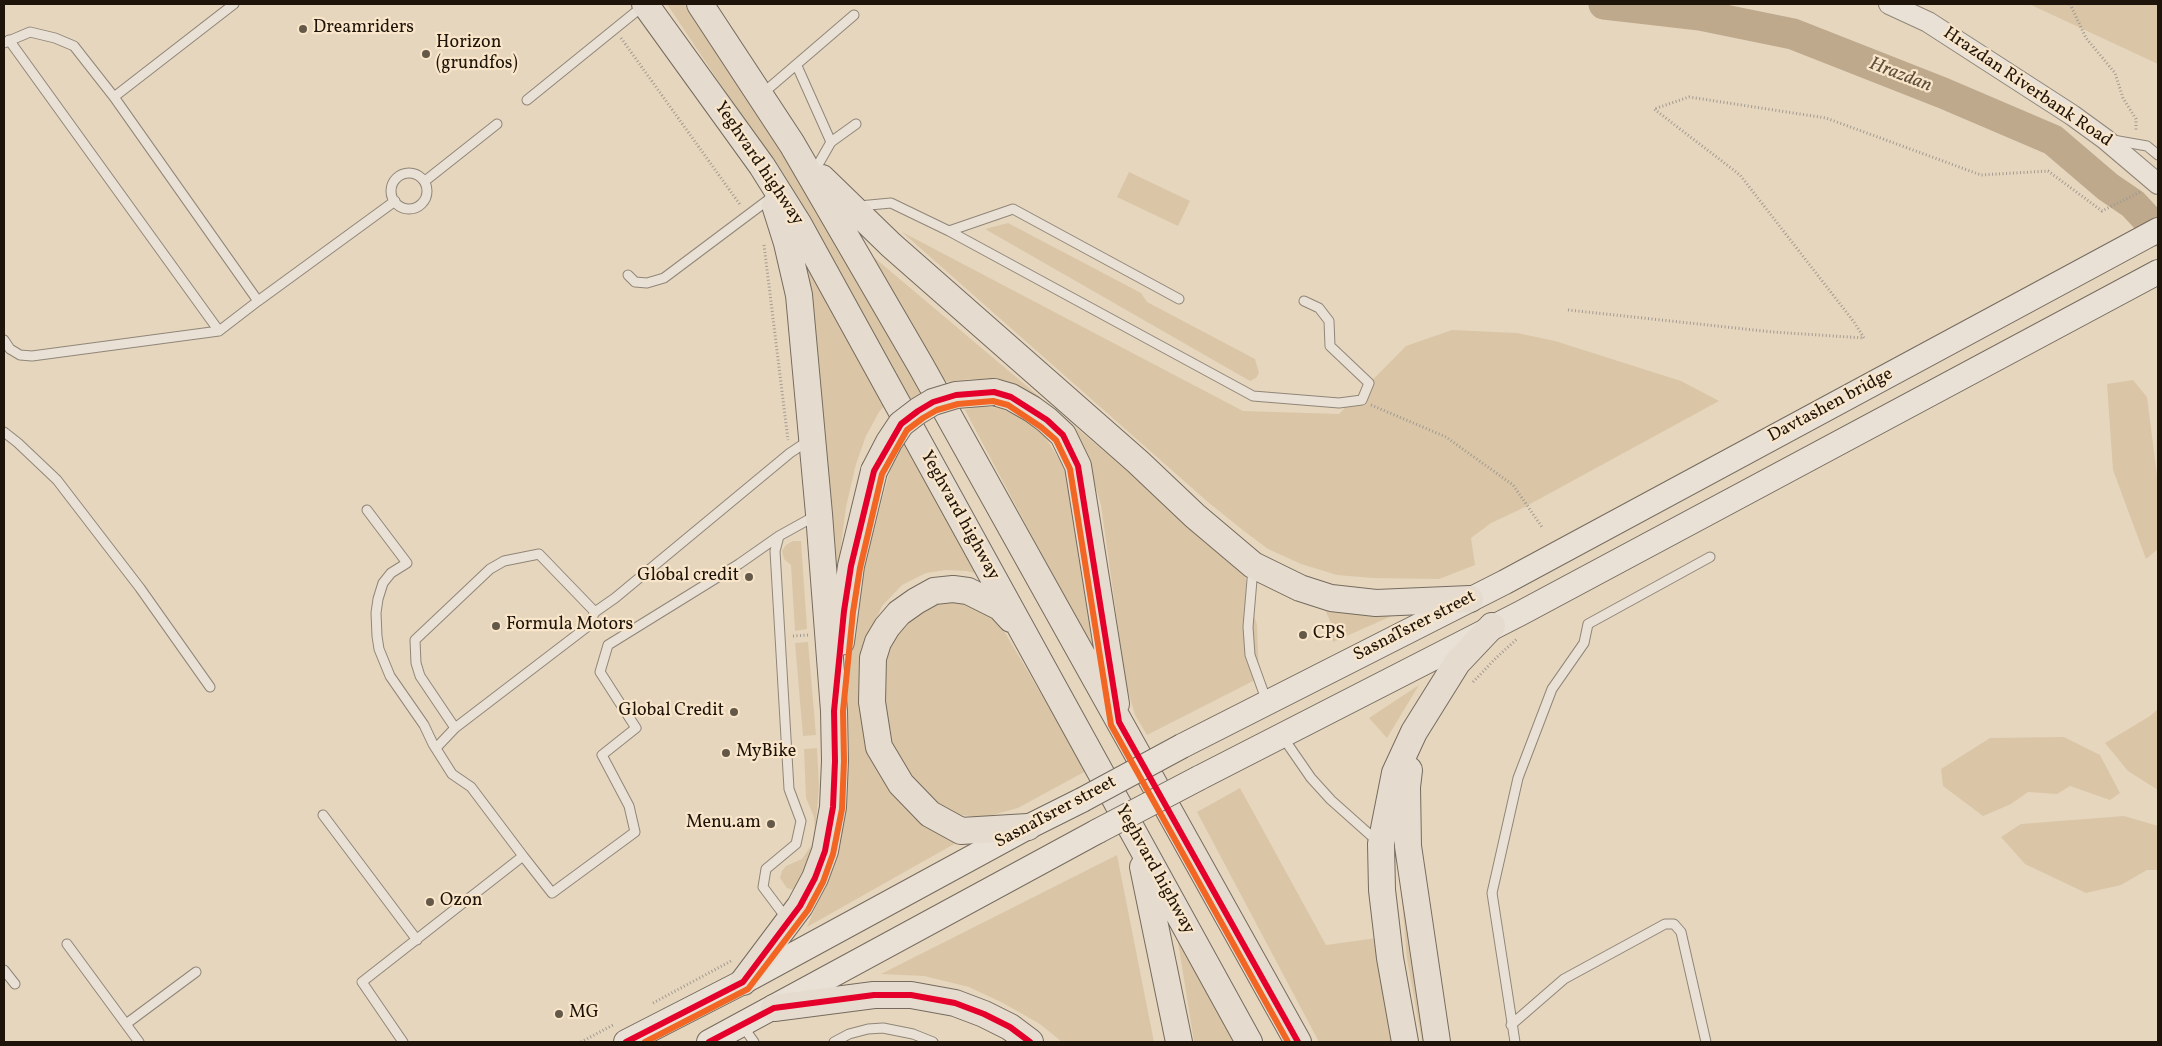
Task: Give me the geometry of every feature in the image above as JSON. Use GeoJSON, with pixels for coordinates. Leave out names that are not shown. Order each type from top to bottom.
{"type":"FeatureCollection","features":[{"type":"Feature","properties":{"kind":"main road","name":"Yeghvard highway"},"geometry":{"type":"LineString","coordinates":[[645,4],[762,166],[799,225],[1249,1042]]}},
{"type":"Feature","properties":{"kind":"main road","name":"Yeghvard highway"},"geometry":{"type":"LineString","coordinates":[[700,4],[792,144],[922,366],[1298,1042]]}},
{"type":"Feature","properties":{"kind":"main road"},"geometry":{"type":"LineString","coordinates":[[792,144],[851,207],[891,245],[1131,456],[1195,516],[1253,565],[1300,588],[1330,598],[1376,603],[1470,599]]}},
{"type":"Feature","properties":{"kind":"main road"},"geometry":{"type":"LineString","coordinates":[[743,982],[800,906],[816,878],[825,851],[833,807],[835,762],[834,711],[819,514],[799,295],[787,243],[762,166]]}},
{"type":"Feature","properties":{"kind":"main road","name":"Davtashen bridge"},"geometry":{"type":"LineString","coordinates":[[1505,582],[2158,230]]}},
{"type":"Feature","properties":{"kind":"main road","name":"Davtashen bridge"},"geometry":{"type":"LineString","coordinates":[[1522,623],[2158,272]]}},
{"type":"Feature","properties":{"kind":"main road"},"geometry":{"type":"LineString","coordinates":[[834,711],[844,611],[851,566],[874,471],[901,424],[918,411],[934,402],[956,395],[994,392],[1011,397],[1047,420],[1063,435],[1078,466],[1119,722]]}},
{"type":"Feature","properties":{"kind":"main road","name":"SasnaTsrer street"},"geometry":{"type":"LineString","coordinates":[[626,1042],[743,982],[1028,827],[1182,746],[1505,582]]}},
{"type":"Feature","properties":{"kind":"main road"},"geometry":{"type":"LineString","coordinates":[[1023,632],[1000,607],[968,591],[953,589],[934,591],[899,613],[887,626],[878,642],[873,658],[872,702],[880,747],[901,784],[930,814],[961,831],[1028,827]]}},
{"type":"Feature","properties":{"kind":"main road","name":"SasnaTsrer street"},"geometry":{"type":"LineString","coordinates":[[709,1042],[748,1033],[774,1008],[1098,831],[1492,626],[1522,623]]}},
{"type":"Feature","properties":{"kind":"main road"},"geometry":{"type":"LineString","coordinates":[[1405,1042],[1390,958],[1382,890],[1381,844],[1394,772],[1414,732],[1457,663],[1492,626]]}},
{"type":"Feature","properties":{"kind":"main road"},"geometry":{"type":"LineString","coordinates":[[1414,732],[1407,787],[1408,846],[1437,1042]]}},
{"type":"Feature","properties":{"kind":"main road"},"geometry":{"type":"LineString","coordinates":[[1137,839],[1179,1042]]}},
{"type":"Feature","properties":{"kind":"main road"},"geometry":{"type":"LineString","coordinates":[[774,1008],[874,995],[911,995],[955,1003],[984,1014],[1010,1028],[1030,1042]]}},
{"type":"Feature","properties":{"kind":"street","name":"Hrazdan Riverbank Road"},"geometry":{"type":"LineString","coordinates":[[1889,4],[1928,22],[2072,115],[2105,139],[2158,184]]}},
{"type":"Feature","properties":{"kind":"lane"},"geometry":{"type":"LineString","coordinates":[[114,97],[234,4]]}},
{"type":"Feature","properties":{"kind":"lane"},"geometry":{"type":"LineString","coordinates":[[527,100],[645,4]]}},
{"type":"Feature","properties":{"kind":"lane"},"geometry":{"type":"LineString","coordinates":[[760,96],[797,66],[854,14]]}},
{"type":"Feature","properties":{"kind":"lane"},"geometry":{"type":"LineString","coordinates":[[219,331],[6,42],[30,32],[55,38],[74,46],[114,97],[258,300]]}},
{"type":"Feature","properties":{"kind":"lane"},"geometry":{"type":"LineString","coordinates":[[797,66],[831,142]]}},
{"type":"Feature","properties":{"kind":"lane"},"geometry":{"type":"LineString","coordinates":[[425,181],[496,124]]}},
{"type":"Feature","properties":{"kind":"lane"},"geometry":{"type":"LineString","coordinates":[[815,170],[831,142],[856,124]]}},
{"type":"Feature","properties":{"kind":"lane"},"geometry":{"type":"LineString","coordinates":[[2105,139],[2147,146],[2158,154]]}},
{"type":"Feature","properties":{"kind":"lane"},"geometry":{"type":"LineString","coordinates":[[413,172],[425,181],[428,190],[427,196],[420,206],[408,209],[402,208],[395,201],[391,188],[396,177],[413,172]]}},
{"type":"Feature","properties":{"kind":"lane"},"geometry":{"type":"LineString","coordinates":[[628,275],[635,282],[647,283],[664,278],[772,197]]}},
{"type":"Feature","properties":{"kind":"lane"},"geometry":{"type":"LineString","coordinates":[[4,340],[10,349],[20,355],[32,356],[219,331],[258,300],[395,201]]}},
{"type":"Feature","properties":{"kind":"lane"},"geometry":{"type":"LineString","coordinates":[[851,207],[891,203],[950,231],[1253,396],[1339,403],[1362,400],[1369,383],[1330,346],[1329,321],[1319,308],[1304,301]]}},
{"type":"Feature","properties":{"kind":"lane"},"geometry":{"type":"LineString","coordinates":[[950,231],[1013,210],[1179,299]]}},
{"type":"Feature","properties":{"kind":"lane"},"geometry":{"type":"LineString","coordinates":[[4,432],[57,480],[140,588],[210,687]]}},
{"type":"Feature","properties":{"kind":"lane"},"geometry":{"type":"LineString","coordinates":[[436,748],[455,728],[587,627],[595,612],[615,598],[790,453],[812,438]]}},
{"type":"Feature","properties":{"kind":"lane"},"geometry":{"type":"LineString","coordinates":[[367,510],[406,563],[387,578],[378,598],[376,613],[379,649],[390,676],[424,725],[452,774],[471,787],[552,893],[635,832],[629,806],[602,755],[636,728],[600,672],[608,645],[739,564],[779,536],[819,514]]}},
{"type":"Feature","properties":{"kind":"lane"},"geometry":{"type":"LineString","coordinates":[[779,536],[775,552],[775,564],[789,789],[800,821],[796,844],[766,869],[763,887],[789,921]]}},
{"type":"Feature","properties":{"kind":"lane"},"geometry":{"type":"LineString","coordinates":[[455,728],[420,676],[416,663],[415,640],[490,570],[504,561],[539,554],[595,612]]}},
{"type":"Feature","properties":{"kind":"lane"},"geometry":{"type":"LineString","coordinates":[[1514,1042],[1492,893],[1518,778],[1552,689],[1584,643],[1588,624],[1710,557]]}},
{"type":"Feature","properties":{"kind":"lane"},"geometry":{"type":"LineString","coordinates":[[1253,565],[1248,627],[1250,655],[1267,702]]}},
{"type":"Feature","properties":{"kind":"lane"},"geometry":{"type":"LineString","coordinates":[[1282,735],[1311,778],[1330,800],[1381,844]]}},
{"type":"Feature","properties":{"kind":"lane"},"geometry":{"type":"LineString","coordinates":[[323,814],[417,940]]}},
{"type":"Feature","properties":{"kind":"lane"},"geometry":{"type":"LineString","coordinates":[[403,1042],[362,982],[523,856]]}},
{"type":"Feature","properties":{"kind":"lane"},"geometry":{"type":"LineString","coordinates":[[1511,1025],[1564,979],[1665,924],[1674,924],[1681,932],[1706,1042]]}},
{"type":"Feature","properties":{"kind":"lane"},"geometry":{"type":"LineString","coordinates":[[67,944],[139,1042]]}},
{"type":"Feature","properties":{"kind":"lane"},"geometry":{"type":"LineString","coordinates":[[4,970],[15,984]]}},
{"type":"Feature","properties":{"kind":"lane"},"geometry":{"type":"LineString","coordinates":[[126,1024],[196,972]]}},
{"type":"Feature","properties":{"kind":"lane"},"geometry":{"type":"LineString","coordinates":[[834,1042],[849,1034],[868,1029],[884,1028],[913,1034],[933,1042]]}},
{"type":"Feature","properties":{"kind":"path"},"geometry":{"type":"LineString","coordinates":[[2070,4],[2086,38],[2115,73],[2123,98],[2136,119],[2136,144]]}},
{"type":"Feature","properties":{"kind":"path"},"geometry":{"type":"LineString","coordinates":[[1568,310],[1773,332],[1864,338],[1854,322],[1740,175],[1654,109],[1689,97],[1826,118],[1981,175],[2048,171],[2102,211],[2158,184]]}},
{"type":"Feature","properties":{"kind":"path"},"geometry":{"type":"LineString","coordinates":[[1362,400],[1446,437],[1513,484],[1542,527]]}},
{"type":"Feature","properties":{"kind":"path"},"geometry":{"type":"LineString","coordinates":[[1473,682],[1497,657],[1522,623]]}},
{"type":"Feature","properties":{"kind":"path"},"geometry":{"type":"LineString","coordinates":[[795,636],[807,635]]}},
{"type":"Feature","properties":{"kind":"shaded area"},"geometry":{"type":"Polygon","coordinates":[[[667,4],[684,4],[783,154],[892,340],[922,397],[911,403],[771,160],[667,4]]]}},
{"type":"Feature","properties":{"kind":"shaded area"},"geometry":{"type":"Polygon","coordinates":[[[2029,4],[2158,4],[2158,64],[2029,4]]]}},
{"type":"Feature","properties":{"kind":"shaded area"},"geometry":{"type":"Polygon","coordinates":[[[1129,172],[1190,201],[1178,226],[1117,197],[1129,172]]]}},
{"type":"Feature","properties":{"kind":"shaded area"},"geometry":{"type":"Polygon","coordinates":[[[1008,223],[1141,293],[1147,302],[1255,359],[1259,373],[1256,378],[1250,381],[985,229],[1008,223]]]}},
{"type":"Feature","properties":{"kind":"shaded area"},"geometry":{"type":"Polygon","coordinates":[[[902,232],[1243,411],[1339,414],[1406,346],[1452,330],[1517,333],[1555,341],[1681,381],[1719,401],[1521,509],[1491,523],[1471,538],[1475,565],[1439,579],[1372,578],[1337,575],[1301,564],[1268,549],[1244,531],[1209,503],[902,232]]]}},
{"type":"Feature","properties":{"kind":"shaded area"},"geometry":{"type":"Polygon","coordinates":[[[870,254],[1245,570],[1247,591],[1257,625],[1259,678],[1147,735],[1135,715],[1126,684],[1101,505],[1084,448],[1062,420],[985,380],[971,379],[944,382],[870,254]]]}},
{"type":"Feature","properties":{"kind":"shaded area"},"geometry":{"type":"Polygon","coordinates":[[[807,264],[887,403],[879,412],[866,436],[856,464],[846,507],[837,576],[819,365],[807,264]]]}},
{"type":"Feature","properties":{"kind":"shaded area"},"geometry":{"type":"Polygon","coordinates":[[[2133,380],[2147,397],[2158,483],[2158,549],[2146,559],[2113,470],[2107,384],[2133,380]]]}},
{"type":"Feature","properties":{"kind":"shaded area"},"geometry":{"type":"Polygon","coordinates":[[[977,406],[1000,408],[1022,418],[1044,435],[1065,469],[1070,489],[1094,653],[965,410],[977,406]]]}},
{"type":"Feature","properties":{"kind":"shaded area"},"geometry":{"type":"Polygon","coordinates":[[[907,435],[982,575],[967,571],[946,570],[926,573],[902,585],[882,606],[872,628],[870,742],[963,839],[807,927],[828,878],[844,711],[845,672],[860,583],[891,466],[907,435]]]}},
{"type":"Feature","properties":{"kind":"shaded area"},"geometry":{"type":"Polygon","coordinates":[[[793,541],[801,541],[807,629],[795,631],[791,565],[784,559],[782,551],[786,545],[793,541]]]}},
{"type":"Feature","properties":{"kind":"shaded area"},"geometry":{"type":"Polygon","coordinates":[[[939,603],[960,603],[985,610],[1000,624],[1086,771],[1018,808],[985,817],[958,815],[930,798],[908,771],[890,741],[882,687],[886,651],[898,629],[939,603]]]}},
{"type":"Feature","properties":{"kind":"shaded area"},"geometry":{"type":"Polygon","coordinates":[[[1324,607],[1394,615],[1333,642],[1332,626],[1324,607]]]}},
{"type":"Feature","properties":{"kind":"shaded area"},"geometry":{"type":"Polygon","coordinates":[[[808,642],[816,735],[803,736],[795,643],[808,642]]]}},
{"type":"Feature","properties":{"kind":"shaded area"},"geometry":{"type":"Polygon","coordinates":[[[1419,685],[1387,738],[1369,718],[1419,685]]]}},
{"type":"Feature","properties":{"kind":"shaded area"},"geometry":{"type":"Polygon","coordinates":[[[2158,709],[2158,790],[2128,771],[2105,743],[2150,716],[2158,709]]]}},
{"type":"Feature","properties":{"kind":"shaded area"},"geometry":{"type":"Polygon","coordinates":[[[2064,737],[2100,755],[2120,793],[2110,800],[2070,786],[2057,794],[2028,792],[2011,804],[1983,816],[1943,786],[1941,769],[1990,738],[2064,737]]]}},
{"type":"Feature","properties":{"kind":"shaded area"},"geometry":{"type":"Polygon","coordinates":[[[817,748],[819,787],[815,832],[814,817],[806,798],[804,749],[817,748]]]}},
{"type":"Feature","properties":{"kind":"shaded area"},"geometry":{"type":"Polygon","coordinates":[[[1240,788],[1326,945],[1377,938],[1393,1042],[1319,1042],[1197,812],[1240,788]]]}},
{"type":"Feature","properties":{"kind":"shaded area"},"geometry":{"type":"Polygon","coordinates":[[[2124,816],[2158,826],[2158,870],[2147,870],[2121,885],[2086,893],[2025,864],[2001,837],[2021,824],[2124,816]]]}},
{"type":"Feature","properties":{"kind":"shaded area"},"geometry":{"type":"Polygon","coordinates":[[[1397,843],[1428,1042],[1422,1042],[1407,959],[1397,843]]]}},
{"type":"Feature","properties":{"kind":"shaded area"},"geometry":{"type":"Polygon","coordinates":[[[811,846],[811,855],[797,891],[787,888],[780,878],[782,871],[786,866],[802,859],[811,846]]]}},
{"type":"Feature","properties":{"kind":"shaded area"},"geometry":{"type":"Polygon","coordinates":[[[1117,855],[1154,1042],[1062,1042],[1040,1024],[1003,1003],[969,987],[924,976],[881,974],[1117,855]]]}},
{"type":"Feature","properties":{"kind":"shaded area"},"geometry":{"type":"Polygon","coordinates":[[[1175,923],[1240,1042],[1194,1042],[1175,923]]]}},
{"type":"Feature","properties":{"kind":"waterway","name":"Hrazdan"},"geometry":{"type":"LineString","coordinates":[[1604,4],[1700,15],[1793,34],[1943,93],[2053,140],[2108,187],[2133,204],[2158,231]]}},
{"type":"Feature","properties":{"kind":"transit line"},"geometry":{"type":"LineString","coordinates":[[626,1042],[743,982],[800,906],[815,878],[825,851],[833,807],[835,761],[834,711],[844,611],[851,566],[874,471],[901,424],[918,411],[933,402],[956,395],[994,392],[1011,397],[1047,420],[1063,435],[1078,466],[1119,722],[1298,1042]]}},
{"type":"Feature","properties":{"kind":"transit line"},"geometry":{"type":"LineString","coordinates":[[645,1042],[748,989],[808,910],[823,882],[833,854],[842,809],[844,761],[843,711],[853,612],[860,568],[882,474],[907,430],[923,418],[937,410],[958,404],[993,401],[1008,405],[1041,427],[1056,440],[1070,469],[1111,725],[1288,1042]]}},
{"type":"Feature","properties":{"kind":"transit line"},"geometry":{"type":"LineString","coordinates":[[709,1042],[774,1008],[874,995],[911,995],[955,1003],[984,1014],[1010,1027],[1030,1042]]}},
{"type":"Feature","properties":{"kind":"place","name":"Dreamriders"},"geometry":{"type":"Point","coordinates":[303,29]}},
{"type":"Feature","properties":{"kind":"place","name":"Horizon (grundfos)"},"geometry":{"type":"Point","coordinates":[426,54]}},
{"type":"Feature","properties":{"kind":"place","name":"Global credit"},"geometry":{"type":"Point","coordinates":[749,577]}},
{"type":"Feature","properties":{"kind":"place","name":"Formula Motors"},"geometry":{"type":"Point","coordinates":[496,626]}},
{"type":"Feature","properties":{"kind":"place","name":"CPS"},"geometry":{"type":"Point","coordinates":[1303,635]}},
{"type":"Feature","properties":{"kind":"place","name":"Global Credit"},"geometry":{"type":"Point","coordinates":[734,712]}},
{"type":"Feature","properties":{"kind":"place","name":"MyBike"},"geometry":{"type":"Point","coordinates":[726,753]}},
{"type":"Feature","properties":{"kind":"place","name":"Menu.am"},"geometry":{"type":"Point","coordinates":[771,824]}},
{"type":"Feature","properties":{"kind":"place","name":"Ozon"},"geometry":{"type":"Point","coordinates":[430,902]}},
{"type":"Feature","properties":{"kind":"place","name":"MG"},"geometry":{"type":"Point","coordinates":[559,1014]}}]}
